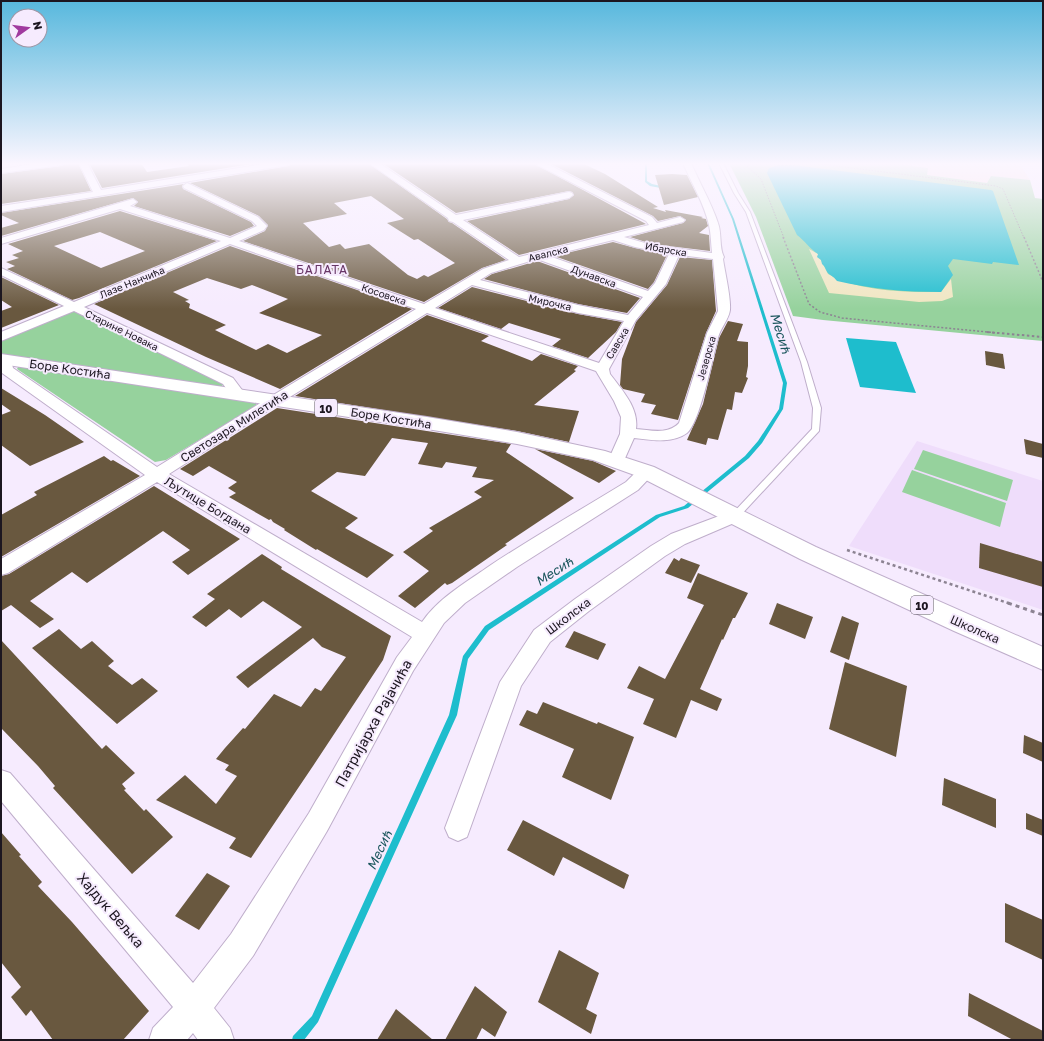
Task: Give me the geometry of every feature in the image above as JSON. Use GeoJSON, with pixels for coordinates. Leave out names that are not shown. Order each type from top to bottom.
{"type":"FeatureCollection","features":[{"type":"Feature","properties":{"kind":"main road","name":"Боре Костића"},"geometry":{"type":"LineString","coordinates":[[3,360],[238,394],[517,438],[578,450],[616,461],[647,472],[678,488]]}},
{"type":"Feature","properties":{"kind":"main road","name":"Школска"},"geometry":{"type":"LineString","coordinates":[[678,488],[935,611],[1043,659]]}},
{"type":"Feature","properties":{"kind":"street"},"geometry":{"type":"LineString","coordinates":[[1,241],[102,212]]}},
{"type":"Feature","properties":{"kind":"street","name":"Косовска"},"geometry":{"type":"LineString","coordinates":[[138,212],[230,241],[602,369]]}},
{"type":"Feature","properties":{"kind":"street","name":"Лазе Нанчића"},"geometry":{"type":"LineString","coordinates":[[1,337],[259,230],[262,226],[256,219],[242,212]]}},
{"type":"Feature","properties":{"kind":"street"},"geometry":{"type":"LineString","coordinates":[[442,212],[517,261]]}},
{"type":"Feature","properties":{"kind":"street"},"geometry":{"type":"LineString","coordinates":[[452,219],[487,212]]}},
{"type":"Feature","properties":{"kind":"street"},"geometry":{"type":"LineString","coordinates":[[634,212],[649,219],[655,226]]}},
{"type":"Feature","properties":{"kind":"street","name":"Језерска"},"geometry":{"type":"LineString","coordinates":[[627,433],[660,436],[681,430],[686,424],[693,405],[713,333],[724,310],[719,257],[712,221],[709,212]]}},
{"type":"Feature","properties":{"kind":"street","name":"Авалска"},"geometry":{"type":"LineString","coordinates":[[425,308],[469,281],[494,268],[680,220]]}},
{"type":"Feature","properties":{"kind":"street","name":"Ибарска"},"geometry":{"type":"LineString","coordinates":[[613,237],[627,242],[675,252],[719,257]]}},
{"type":"Feature","properties":{"kind":"street","name":"Савска"},"geometry":{"type":"LineString","coordinates":[[616,461],[627,433],[628,415],[603,374],[602,369],[631,318],[662,279],[675,252]]}},
{"type":"Feature","properties":{"kind":"street","name":"Дунавска"},"geometry":{"type":"LineString","coordinates":[[538,256],[650,295]]}},
{"type":"Feature","properties":{"kind":"street","name":"Старине Новака"},"geometry":{"type":"LineString","coordinates":[[1,271],[228,381],[238,394]]}},
{"type":"Feature","properties":{"kind":"street","name":"Мирочка"},"geometry":{"type":"LineString","coordinates":[[469,281],[578,309],[631,318]]}},
{"type":"Feature","properties":{"kind":"street","name":"Светозара Милетића"},"geometry":{"type":"LineString","coordinates":[[1,568],[157,474],[425,308]]}},
{"type":"Feature","properties":{"kind":"street","name":"Љутице Богдана"},"geometry":{"type":"LineString","coordinates":[[3,360],[7,370],[157,474],[424,634]]}},
{"type":"Feature","properties":{"kind":"street","name":"Патријарха Рајачића"},"geometry":{"type":"LineString","coordinates":[[165,1040],[194,1008],[242,945],[318,822],[384,700],[424,634],[437,617],[458,598],[510,562],[632,486],[647,472]]}},
{"type":"Feature","properties":{"kind":"street","name":"Школска"},"geometry":{"type":"LineString","coordinates":[[458,828],[512,682],[542,636],[576,609],[665,547],[726,512]]}},
{"type":"Feature","properties":{"kind":"street","name":"Хајдук Вељка"},"geometry":{"type":"LineString","coordinates":[[1,782],[194,1008],[218,1040]]}},
{"type":"Feature","properties":{"kind":"lane"},"geometry":{"type":"LineString","coordinates":[[726,512],[816,429],[817,408],[804,362],[748,212]]}},
{"type":"Feature","properties":{"kind":"path"},"geometry":{"type":"LineString","coordinates":[[774,212],[809,304],[812,308],[830,316],[842,318],[1043,337]]}},
{"type":"Feature","properties":{"kind":"path"},"geometry":{"type":"LineString","coordinates":[[1013,212],[1043,282]]}},
{"type":"Feature","properties":{"kind":"path"},"geometry":{"type":"LineString","coordinates":[[841,549],[857,552],[1043,615]]}},
{"type":"Feature","properties":{"kind":"shaded area"},"geometry":{"type":"Polygon","coordinates":[[[917,441],[1043,481],[1043,610],[849,546],[917,441]]]}},
{"type":"Feature","properties":{"kind":"green space"},"geometry":{"type":"Polygon","coordinates":[[[753,212],[1043,212],[1043,341],[793,316],[753,212]]]}},
{"type":"Feature","properties":{"kind":"green space"},"geometry":{"type":"Polygon","coordinates":[[[73,311],[224,382],[225,384],[220,387],[1,354],[1,340],[73,311]]]}},
{"type":"Feature","properties":{"kind":"green space"},"geometry":{"type":"Polygon","coordinates":[[[21,366],[256,403],[256,406],[166,460],[155,462],[17,369],[21,366]]]}},
{"type":"Feature","properties":{"kind":"green space"},"geometry":{"type":"Polygon","coordinates":[[[923,450],[1013,480],[1007,501],[914,469],[923,450]]]}},
{"type":"Feature","properties":{"kind":"green space"},"geometry":{"type":"Polygon","coordinates":[[[912,470],[1006,503],[1000,527],[902,492],[912,470]]]}},
{"type":"Feature","properties":{"kind":"sand"},"geometry":{"type":"Polygon","coordinates":[[[809,249],[818,254],[828,274],[841,280],[869,288],[883,290],[941,292],[951,279],[953,297],[942,301],[919,302],[829,293],[809,249]]]}},
{"type":"Feature","properties":{"kind":"water"},"geometry":{"type":"Polygon","coordinates":[[[786,212],[1000,212],[1019,265],[993,262],[992,264],[953,259],[948,266],[953,275],[941,292],[888,290],[837,281],[827,272],[821,260],[817,257],[818,254],[797,235],[786,212]]]}},
{"type":"Feature","properties":{"kind":"water"},"geometry":{"type":"Polygon","coordinates":[[[846,338],[896,342],[916,393],[860,387],[846,338]]]}},
{"type":"Feature","properties":{"kind":"building"},"geometry":{"type":"Polygon","coordinates":[[[10,212],[86,212],[1,236],[1,228],[19,223],[1,215],[1,213],[10,212]]]}},
{"type":"Feature","properties":{"kind":"building"},"geometry":{"type":"Polygon","coordinates":[[[118,212],[217,241],[72,300],[7,269],[15,266],[6,262],[19,258],[12,255],[23,251],[8,244],[118,212]],[[100,232],[54,246],[101,268],[145,251],[100,232]]]}},
{"type":"Feature","properties":{"kind":"building"},"geometry":{"type":"Polygon","coordinates":[[[152,212],[230,212],[251,222],[254,226],[230,236],[152,212]]]}},
{"type":"Feature","properties":{"kind":"building"},"geometry":{"type":"Polygon","coordinates":[[[250,212],[344,212],[347,214],[303,223],[329,247],[340,244],[345,249],[369,244],[408,275],[417,279],[424,275],[428,277],[455,263],[418,239],[414,240],[387,223],[404,219],[393,212],[437,212],[449,222],[506,260],[482,268],[424,302],[243,241],[265,231],[268,225],[259,216],[250,212]]]}},
{"type":"Feature","properties":{"kind":"building"},"geometry":{"type":"Polygon","coordinates":[[[511,212],[623,212],[646,224],[519,255],[467,221],[511,212]]]}},
{"type":"Feature","properties":{"kind":"building"},"geometry":{"type":"Polygon","coordinates":[[[644,212],[674,212],[703,217],[701,218],[706,219],[708,226],[699,233],[709,235],[710,251],[652,244],[630,237],[683,223],[686,220],[680,216],[658,221],[653,216],[644,212]]]}},
{"type":"Feature","properties":{"kind":"building"},"geometry":{"type":"Polygon","coordinates":[[[613,242],[667,255],[654,282],[648,289],[554,256],[613,242]]]}},
{"type":"Feature","properties":{"kind":"building"},"geometry":{"type":"Polygon","coordinates":[[[230,246],[412,309],[280,389],[206,357],[94,304],[230,246]],[[207,278],[173,292],[189,300],[185,301],[190,304],[189,308],[226,325],[215,330],[256,350],[268,344],[287,353],[322,335],[259,313],[288,299],[252,285],[241,289],[207,278]]]}},
{"type":"Feature","properties":{"kind":"building"},"geometry":{"type":"Polygon","coordinates":[[[680,257],[712,260],[716,311],[706,333],[678,420],[651,414],[656,405],[641,402],[645,394],[623,389],[620,385],[622,359],[636,322],[667,285],[680,257]]]}},
{"type":"Feature","properties":{"kind":"building"},"geometry":{"type":"Polygon","coordinates":[[[537,261],[640,298],[627,313],[578,304],[484,279],[492,274],[537,261]]]}},
{"type":"Feature","properties":{"kind":"building"},"geometry":{"type":"Polygon","coordinates":[[[1,277],[59,305],[1,328],[1,311],[12,307],[1,300],[1,277]]]}},
{"type":"Feature","properties":{"kind":"building"},"geometry":{"type":"Polygon","coordinates":[[[472,287],[578,314],[622,322],[616,332],[588,358],[552,346],[561,339],[509,323],[501,329],[438,308],[472,287]]]}},
{"type":"Feature","properties":{"kind":"building"},"geometry":{"type":"Polygon","coordinates":[[[427,315],[489,336],[481,341],[532,361],[541,354],[578,366],[574,370],[576,371],[534,405],[579,411],[569,442],[517,431],[295,396],[427,315]]]}},
{"type":"Feature","properties":{"kind":"building"},"geometry":{"type":"Polygon","coordinates":[[[728,321],[743,324],[737,341],[748,342],[748,366],[746,377],[748,378],[742,393],[735,392],[732,410],[727,409],[718,440],[708,438],[706,445],[687,440],[703,404],[719,338],[728,321]]]}},
{"type":"Feature","properties":{"kind":"building"},"geometry":{"type":"Polygon","coordinates":[[[985,351],[1003,354],[1005,369],[986,365],[985,351]]]}},
{"type":"Feature","properties":{"kind":"building"},"geometry":{"type":"Polygon","coordinates":[[[1,388],[45,415],[84,442],[30,466],[1,445],[1,415],[11,411],[1,404],[1,388]]]}},
{"type":"Feature","properties":{"kind":"building"},"geometry":{"type":"Polygon","coordinates":[[[277,408],[511,444],[506,452],[574,498],[505,544],[507,545],[452,583],[447,585],[445,583],[415,608],[398,596],[429,571],[403,552],[433,531],[429,528],[482,497],[474,492],[494,480],[472,477],[477,467],[446,462],[442,468],[418,464],[428,443],[392,438],[365,476],[337,472],[311,491],[358,518],[345,528],[394,555],[367,578],[317,549],[316,550],[284,530],[285,529],[273,522],[271,519],[269,520],[229,497],[236,493],[228,488],[237,482],[209,466],[193,476],[180,469],[277,408]]]}},
{"type":"Feature","properties":{"kind":"building"},"geometry":{"type":"Polygon","coordinates":[[[1024,439],[1043,444],[1043,458],[1026,454],[1024,439]]]}},
{"type":"Feature","properties":{"kind":"building"},"geometry":{"type":"Polygon","coordinates":[[[535,449],[593,461],[616,471],[599,483],[535,449]]]}},
{"type":"Feature","properties":{"kind":"building"},"geometry":{"type":"Polygon","coordinates":[[[104,456],[140,476],[1,557],[1,515],[37,495],[34,492],[104,456]]]}},
{"type":"Feature","properties":{"kind":"building"},"geometry":{"type":"Polygon","coordinates":[[[154,486],[240,539],[188,575],[172,562],[190,550],[163,531],[87,583],[72,572],[30,601],[54,619],[40,628],[11,605],[1,611],[1,576],[9,574],[154,486]]]}},
{"type":"Feature","properties":{"kind":"building"},"geometry":{"type":"Polygon","coordinates":[[[980,543],[1043,562],[1043,587],[979,568],[980,543]]]}},
{"type":"Feature","properties":{"kind":"building"},"geometry":{"type":"Polygon","coordinates":[[[262,554],[282,567],[281,569],[391,636],[383,660],[251,858],[229,848],[236,838],[156,800],[185,775],[216,804],[237,776],[225,770],[229,765],[216,759],[225,748],[243,728],[245,729],[274,694],[301,707],[315,688],[321,691],[346,657],[322,647],[313,638],[248,688],[236,677],[302,627],[263,601],[241,618],[229,609],[206,627],[192,617],[215,599],[207,594],[262,554]]]}},
{"type":"Feature","properties":{"kind":"building"},"geometry":{"type":"Polygon","coordinates":[[[674,558],[679,561],[681,558],[700,565],[691,583],[665,573],[674,558]]]}},
{"type":"Feature","properties":{"kind":"building"},"geometry":{"type":"Polygon","coordinates":[[[698,573],[748,593],[735,618],[733,618],[723,640],[722,639],[700,689],[722,699],[717,711],[691,700],[676,738],[643,724],[654,699],[627,688],[639,666],[665,679],[704,605],[687,598],[698,573]]]}},
{"type":"Feature","properties":{"kind":"building"},"geometry":{"type":"Polygon","coordinates":[[[777,603],[813,617],[805,639],[769,624],[777,603]]]}},
{"type":"Feature","properties":{"kind":"building"},"geometry":{"type":"Polygon","coordinates":[[[842,616],[859,623],[849,660],[830,652],[842,616]]]}},
{"type":"Feature","properties":{"kind":"building"},"geometry":{"type":"Polygon","coordinates":[[[59,629],[81,649],[92,641],[114,661],[108,666],[132,685],[142,678],[158,691],[117,724],[32,648],[59,629]]]}},
{"type":"Feature","properties":{"kind":"building"},"geometry":{"type":"Polygon","coordinates":[[[574,631],[606,644],[598,660],[565,647],[574,631]]]}},
{"type":"Feature","properties":{"kind":"building"},"geometry":{"type":"Polygon","coordinates":[[[1,640],[102,749],[106,745],[135,773],[122,784],[126,789],[124,790],[144,811],[146,809],[173,837],[132,874],[53,788],[55,786],[38,766],[1,728],[1,640]]]}},
{"type":"Feature","properties":{"kind":"building"},"geometry":{"type":"Polygon","coordinates":[[[845,662],[907,686],[896,757],[829,729],[845,662]]]}},
{"type":"Feature","properties":{"kind":"building"},"geometry":{"type":"Polygon","coordinates":[[[543,702],[634,737],[611,800],[562,777],[574,749],[519,725],[527,710],[537,714],[543,702]]]}},
{"type":"Feature","properties":{"kind":"building"},"geometry":{"type":"Polygon","coordinates":[[[1024,735],[1043,743],[1043,762],[1023,753],[1024,735]]]}},
{"type":"Feature","properties":{"kind":"building"},"geometry":{"type":"Polygon","coordinates":[[[944,778],[996,799],[996,828],[942,805],[944,778]]]}},
{"type":"Feature","properties":{"kind":"building"},"geometry":{"type":"Polygon","coordinates":[[[1026,813],[1043,820],[1043,836],[1026,829],[1026,813]]]}},
{"type":"Feature","properties":{"kind":"building"},"geometry":{"type":"Polygon","coordinates":[[[523,820],[629,875],[624,889],[563,857],[554,876],[507,850],[523,820]]]}},
{"type":"Feature","properties":{"kind":"building"},"geometry":{"type":"Polygon","coordinates":[[[1,832],[21,855],[19,856],[42,882],[38,886],[72,922],[149,1011],[123,1040],[53,1040],[31,1010],[26,1016],[11,997],[21,987],[1,962],[1,832]]]}},
{"type":"Feature","properties":{"kind":"building"},"geometry":{"type":"Polygon","coordinates":[[[207,873],[230,886],[199,930],[175,916],[207,873]]]}},
{"type":"Feature","properties":{"kind":"building"},"geometry":{"type":"Polygon","coordinates":[[[1005,903],[1043,920],[1043,960],[1005,942],[1005,903]]]}},
{"type":"Feature","properties":{"kind":"building"},"geometry":{"type":"Polygon","coordinates":[[[559,950],[599,973],[586,1009],[597,1015],[591,1034],[538,1002],[559,950]]]}},
{"type":"Feature","properties":{"kind":"building"},"geometry":{"type":"Polygon","coordinates":[[[475,986],[507,1012],[495,1037],[482,1028],[476,1040],[445,1040],[475,986]]]}},
{"type":"Feature","properties":{"kind":"building"},"geometry":{"type":"Polygon","coordinates":[[[969,993],[1043,1031],[1043,1040],[1013,1040],[968,1016],[969,993]]]}},
{"type":"Feature","properties":{"kind":"building"},"geometry":{"type":"Polygon","coordinates":[[[396,1009],[433,1040],[377,1040],[396,1009]]]}},
{"type":"Feature","properties":{"kind":"waterway","name":"Месић"},"geometry":{"type":"LineString","coordinates":[[297,1040],[315,1019],[453,715],[465,658],[487,628],[658,516],[686,507],[747,457],[760,442],[781,409],[785,383],[730,212]]}},
{"type":"Feature","properties":{"kind":"district","name":"БАЛАТА"},"geometry":{"type":"Point","coordinates":[322,269]}}]}
